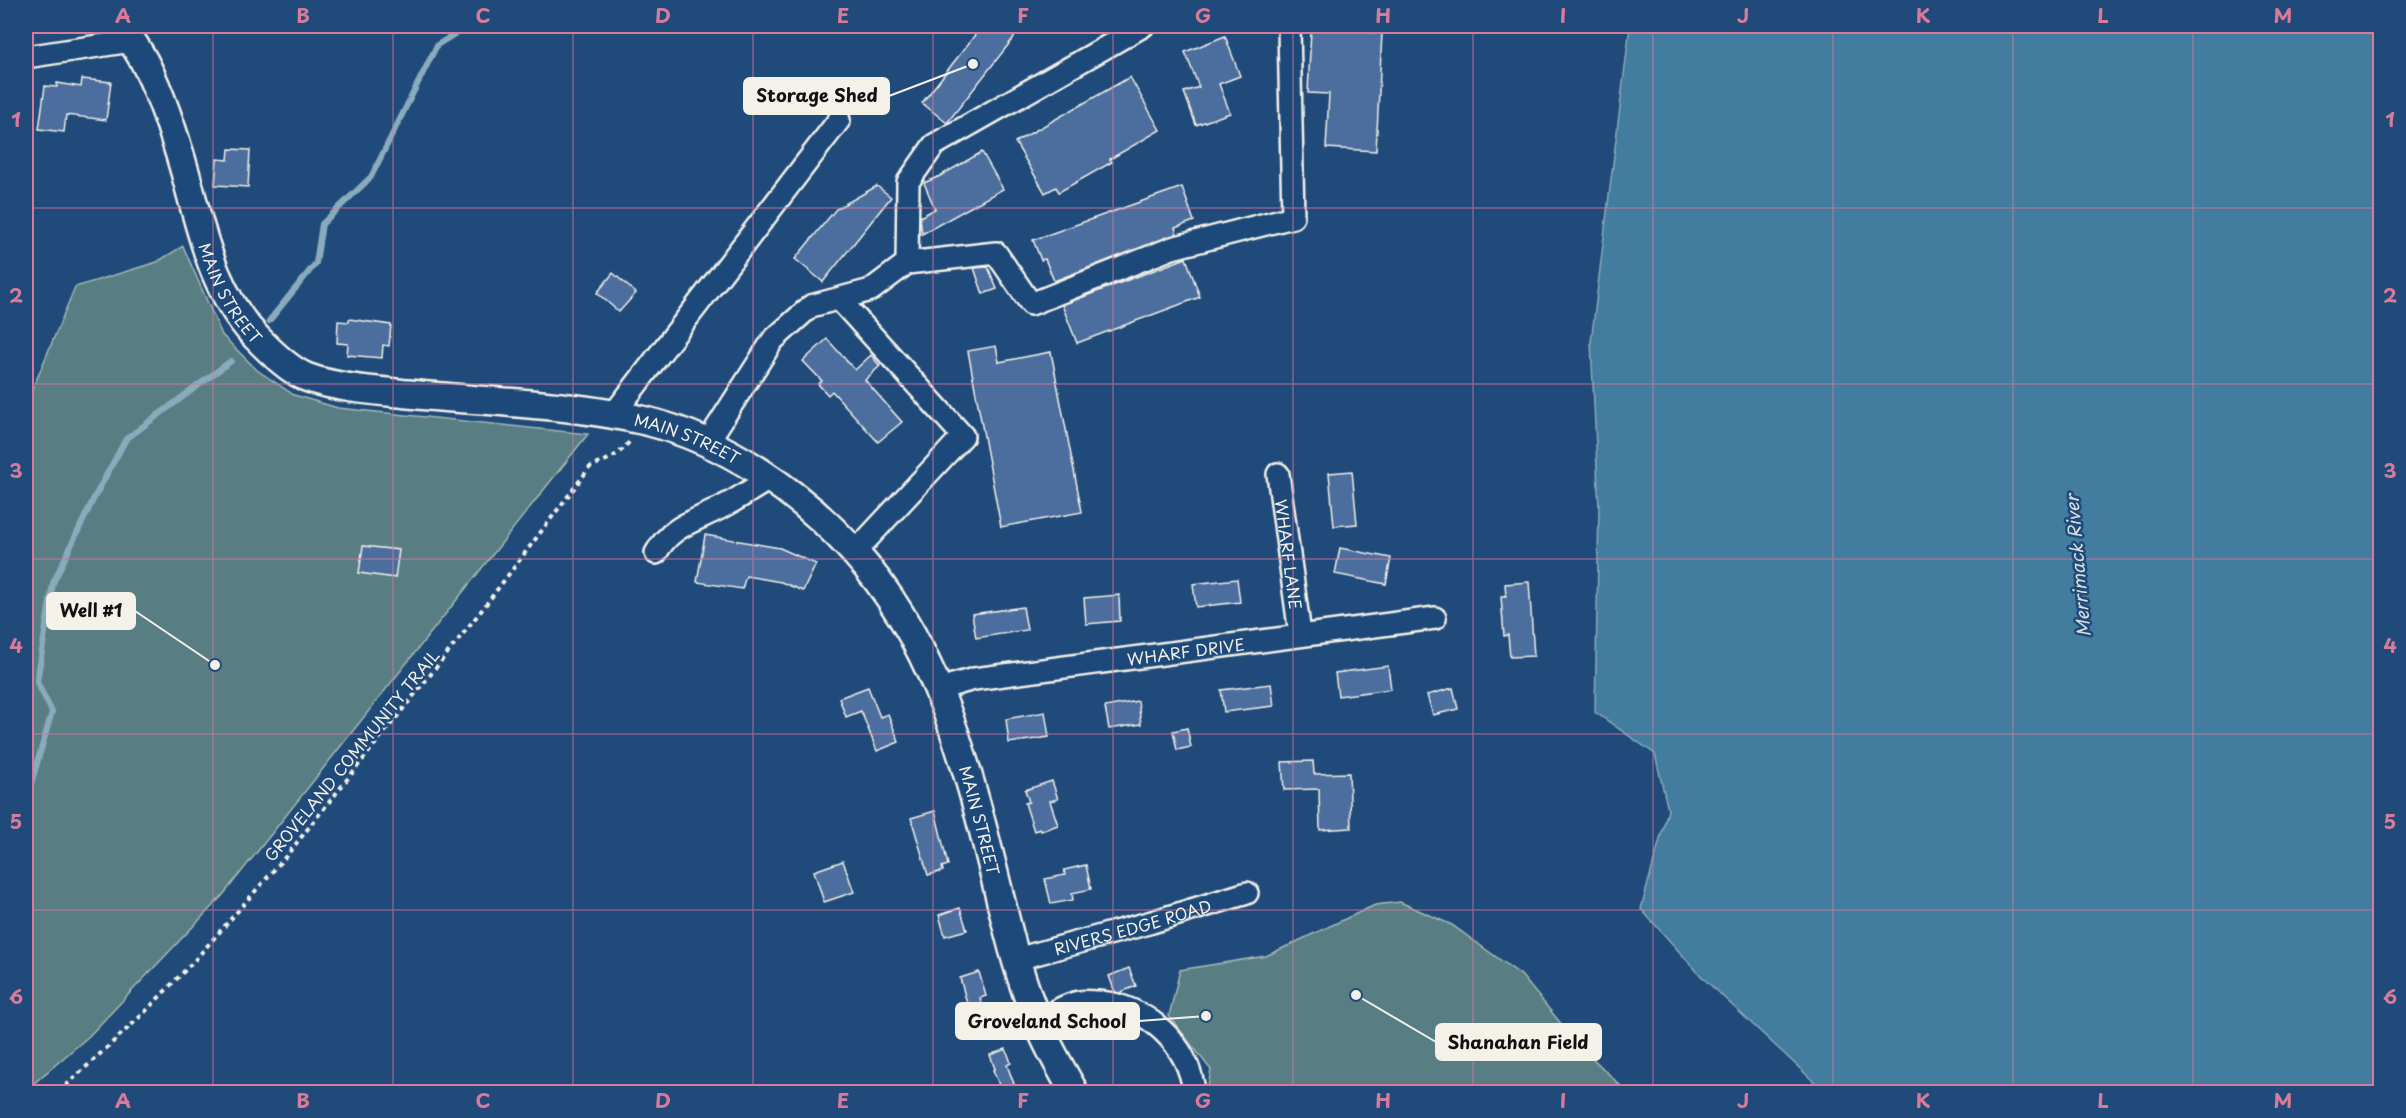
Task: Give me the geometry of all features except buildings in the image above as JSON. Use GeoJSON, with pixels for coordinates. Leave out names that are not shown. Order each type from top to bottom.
{"type":"FeatureCollection","features":[{"type":"Feature","properties":{"kind":"main road","name":"MAIN STREET"},"geometry":{"type":"LineString","coordinates":[[127,33],[147,66],[170,125],[209,261],[233,311],[261,342],[290,368],[306,377],[372,391],[531,405],[613,415],[642,421],[707,443],[769,479],[794,496],[855,552],[888,594],[918,642],[939,689],[966,770],[1017,959],[1038,1023],[1074,1092]]}},
{"type":"Feature","properties":{"kind":"street"},"geometry":{"type":"LineString","coordinates":[[907,263],[908,182],[934,145],[1143,26]]}},
{"type":"Feature","properties":{"kind":"street"},"geometry":{"type":"LineString","coordinates":[[707,443],[773,340],[811,306],[871,290],[907,263],[996,253],[1031,304],[1172,248],[1293,217],[1289,26],[1287,26]]}},
{"type":"Feature","properties":{"kind":"street"},"geometry":{"type":"LineString","coordinates":[[26,57],[127,33]]}},
{"type":"Feature","properties":{"kind":"street"},"geometry":{"type":"LineString","coordinates":[[613,415],[839,120]]}},
{"type":"Feature","properties":{"kind":"street"},"geometry":{"type":"LineString","coordinates":[[839,298],[963,436],[855,552]]}},
{"type":"Feature","properties":{"kind":"street","name":"WHARF LANE"},"geometry":{"type":"LineString","coordinates":[[1278,474],[1300,634]]}},
{"type":"Feature","properties":{"kind":"street"},"geometry":{"type":"LineString","coordinates":[[656,553],[663,540],[677,528],[725,506],[769,479]]}},
{"type":"Feature","properties":{"kind":"street","name":"WHARF DRIVE"},"geometry":{"type":"LineString","coordinates":[[939,689],[974,679],[1300,634],[1435,618]]}},
{"type":"Feature","properties":{"kind":"street","name":"RIVERS EDGE ROAD"},"geometry":{"type":"LineString","coordinates":[[1017,959],[1247,893]]}},
{"type":"Feature","properties":{"kind":"street"},"geometry":{"type":"LineString","coordinates":[[1038,1023],[1061,1008],[1081,1001],[1110,1003],[1137,1012],[1158,1025],[1174,1043],[1189,1069],[1194,1092]]}},
{"type":"Feature","properties":{"kind":"path","name":"GROVELAND COMMUNITY TRAIL"},"geometry":{"type":"LineString","coordinates":[[59,1092],[142,1015],[194,962],[279,864],[481,611],[590,467],[614,457],[627,446],[642,421]]}},
{"type":"Feature","properties":{"kind":"green space"},"geometry":{"type":"Polygon","coordinates":[[[183,246],[222,335],[257,370],[294,395],[338,408],[588,434],[223,895],[89,1036],[26,1090],[26,405],[75,287],[157,262],[183,246]]]}},
{"type":"Feature","properties":{"kind":"green space"},"geometry":{"type":"Polygon","coordinates":[[[1400,902],[1452,925],[1521,975],[1577,1043],[1627,1092],[1207,1092],[1211,1070],[1169,1016],[1180,970],[1266,956],[1375,905],[1400,902]]]}},
{"type":"Feature","properties":{"kind":"water","name":"Merrimack River"},"geometry":{"type":"Polygon","coordinates":[[[1630,26],[2380,26],[2380,1092],[1825,1092],[1703,978],[1641,909],[1668,810],[1655,754],[1595,712],[1599,509],[1591,342],[1630,26]]]}},
{"type":"Feature","properties":{"kind":"waterway"},"geometry":{"type":"LineString","coordinates":[[269,321],[316,263],[322,224],[371,177],[437,45],[465,26]]}},
{"type":"Feature","properties":{"kind":"waterway"},"geometry":{"type":"LineString","coordinates":[[26,801],[52,712],[37,682],[53,583],[94,498],[126,439],[231,361]]}},
{"type":"Feature","properties":{"kind":"place","name":"Storage Shed"},"geometry":{"type":"Point","coordinates":[973,64]}},
{"type":"Feature","properties":{"kind":"place","name":"Well #1"},"geometry":{"type":"Point","coordinates":[215,665]}},
{"type":"Feature","properties":{"kind":"place","name":"Shanahan Field"},"geometry":{"type":"Point","coordinates":[1356,995]}},
{"type":"Feature","properties":{"kind":"place","name":"Groveland School"},"geometry":{"type":"Point","coordinates":[1206,1016]}}]}
